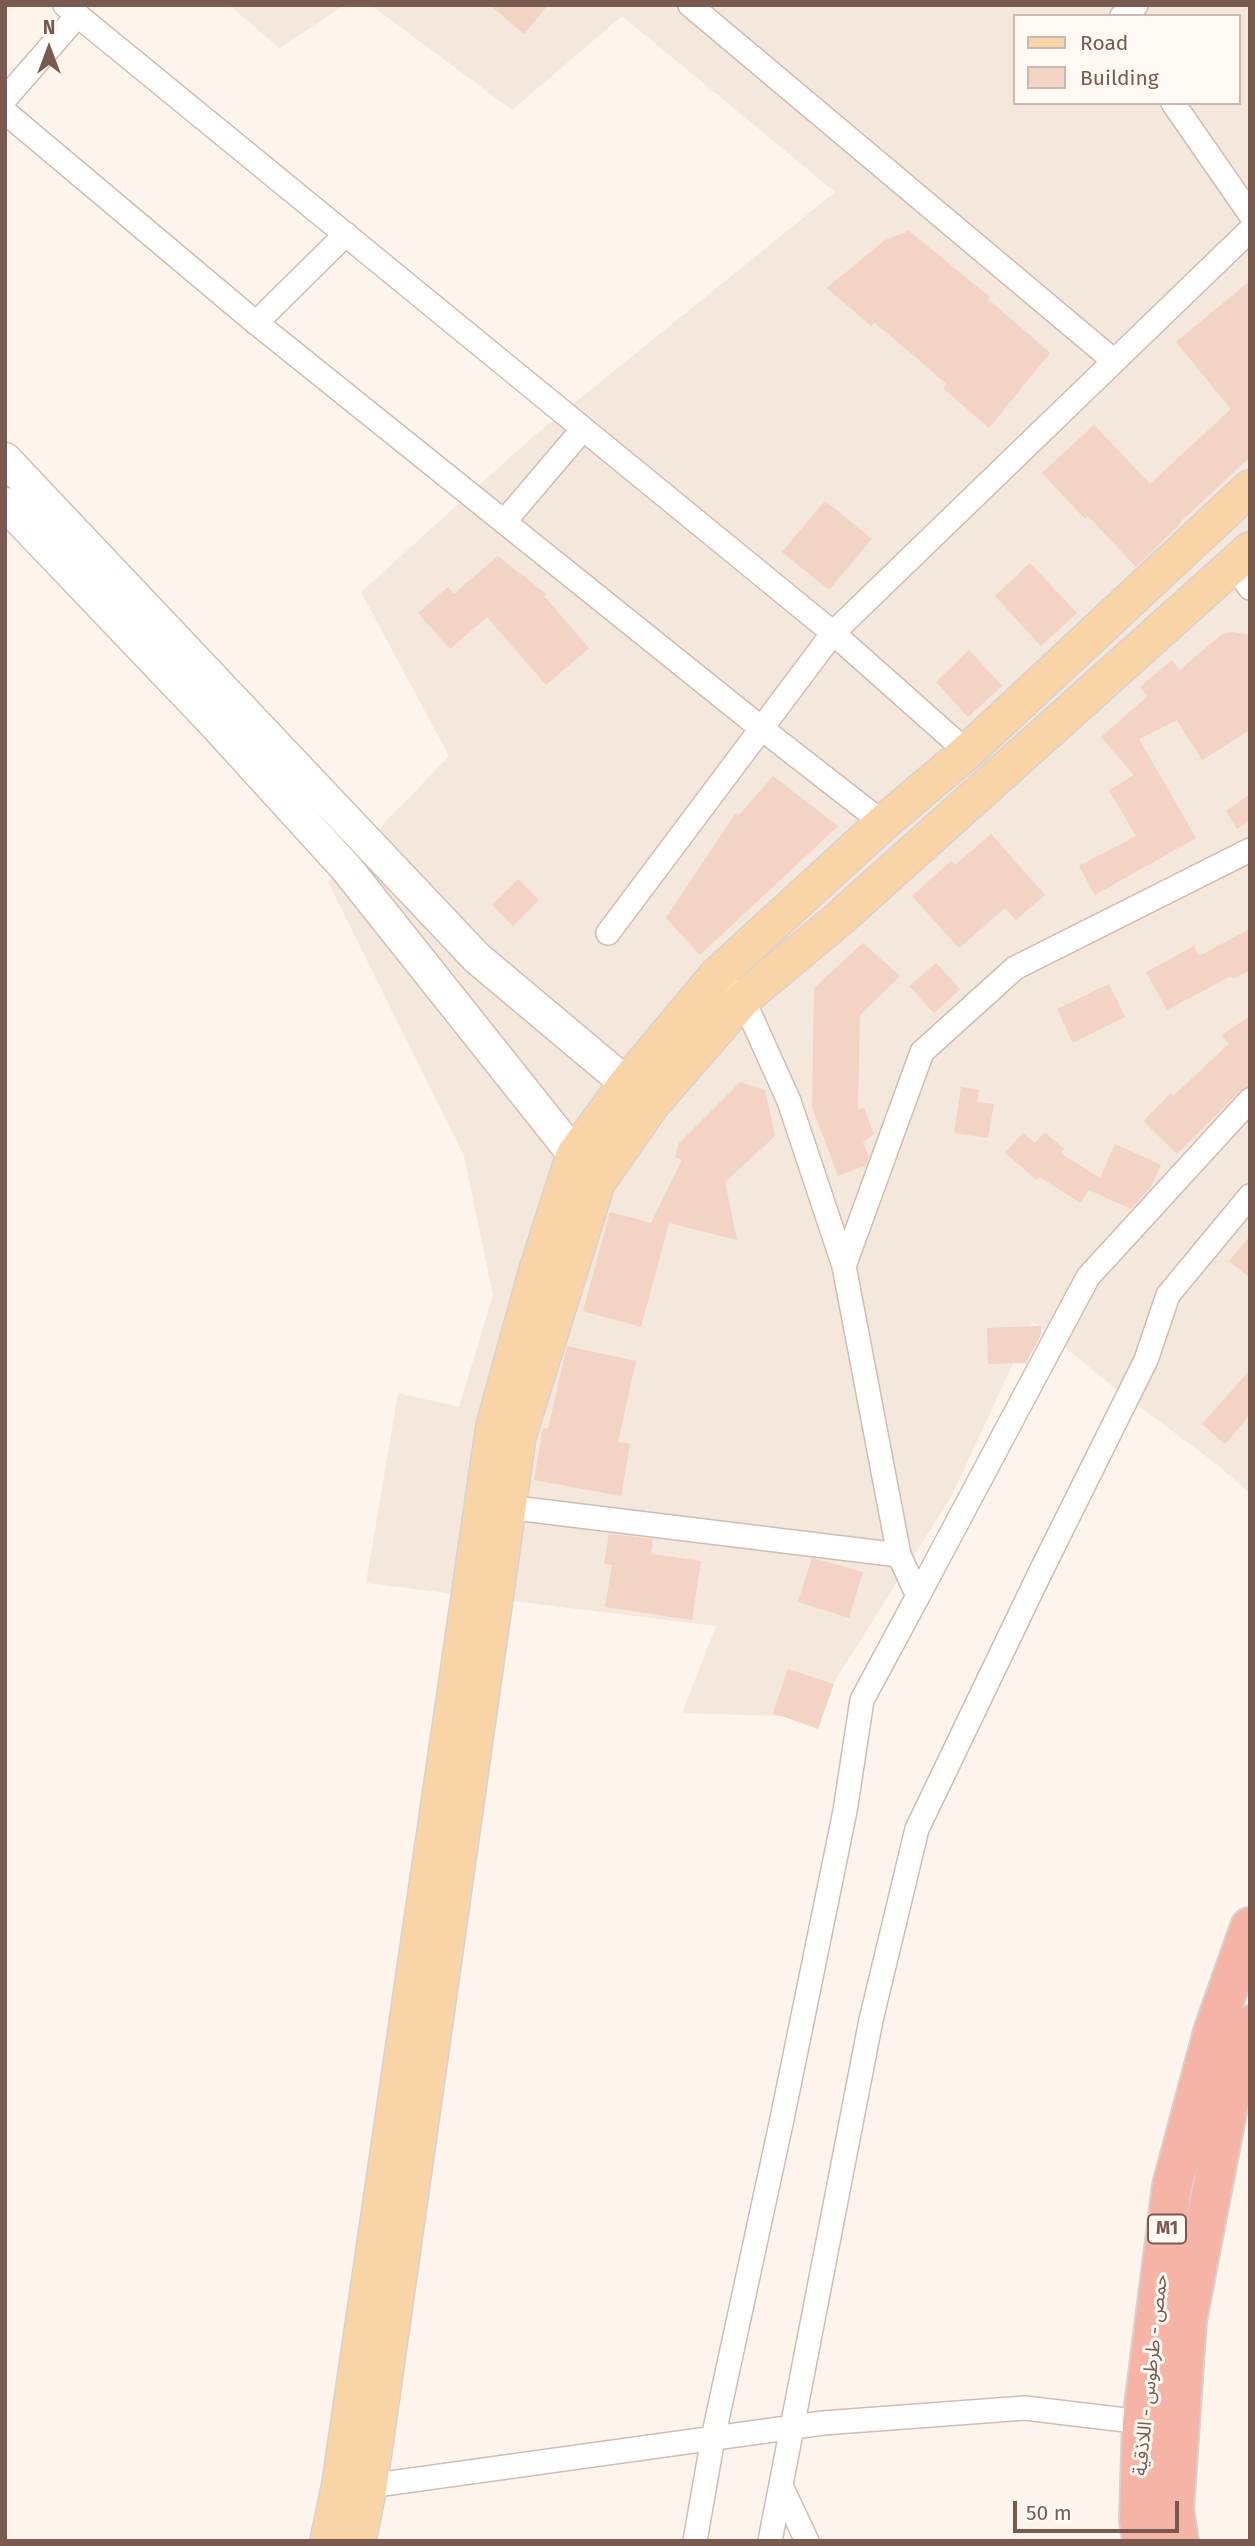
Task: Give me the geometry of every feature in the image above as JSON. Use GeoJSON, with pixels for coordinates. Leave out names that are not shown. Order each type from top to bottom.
{"type":"FeatureCollection","features":[{"type":"Feature","properties":{"kind":"highway","name":"حمص - طرطوس - اللاذقية"},"geometry":{"type":"LineString","coordinates":[[1142,2541],[1139,2520],[1142,2422],[1172,2186],[1213,2032],[1250,1927]]}},
{"type":"Feature","properties":{"kind":"highway","name":"حمص - طرطوس - اللاذقية"},"geometry":{"type":"LineString","coordinates":[[1180,2541],[1174,2510],[1187,2320],[1237,2060],[1250,2025]]}},
{"type":"Feature","properties":{"kind":"main road"},"geometry":{"type":"LineString","coordinates":[[328,2541],[354,2485],[518,1436],[597,1183],[639,1094],[716,975],[883,823],[967,752],[1250,488]]}},
{"type":"Feature","properties":{"kind":"main road"},"geometry":{"type":"LineString","coordinates":[[358,2541],[354,2485],[494,1426],[537,1270],[574,1155],[743,999],[1244,568]]}},
{"type":"Feature","properties":{"kind":"street"},"geometry":{"type":"LineString","coordinates":[[690,5],[1114,361]]}},
{"type":"Feature","properties":{"kind":"street"},"geometry":{"type":"LineString","coordinates":[[5,99],[71,10],[833,633],[967,752]]}},
{"type":"Feature","properties":{"kind":"street"},"geometry":{"type":"LineString","coordinates":[[1174,105],[1250,214]]}},
{"type":"Feature","properties":{"kind":"street"},"geometry":{"type":"LineString","coordinates":[[5,112],[256,323],[883,823]]}},
{"type":"Feature","properties":{"kind":"street"},"geometry":{"type":"LineString","coordinates":[[608,933],[833,633],[1250,230]]}},
{"type":"Feature","properties":{"kind":"street"},"geometry":{"type":"LineString","coordinates":[[256,323],[345,234]]}},
{"type":"Feature","properties":{"kind":"street"},"geometry":{"type":"LineString","coordinates":[[504,522],[583,429]]}},
{"type":"Feature","properties":{"kind":"street"},"geometry":{"type":"LineString","coordinates":[[5,459],[477,958],[639,1094]]}},
{"type":"Feature","properties":{"kind":"street"},"geometry":{"type":"LineString","coordinates":[[5,504],[213,722],[347,869],[597,1183]]}},
{"type":"Feature","properties":{"kind":"street"},"geometry":{"type":"LineString","coordinates":[[844,1266],[922,1052],[1015,968],[1250,850]]}},
{"type":"Feature","properties":{"kind":"street"},"geometry":{"type":"LineString","coordinates":[[716,975],[743,999],[789,1101],[844,1266],[900,1555],[918,1596]]}},
{"type":"Feature","properties":{"kind":"street"},"geometry":{"type":"LineString","coordinates":[[695,2541],[713,2438],[845,1811],[862,1700],[1088,1277],[1250,1100]]}},
{"type":"Feature","properties":{"kind":"street"},"geometry":{"type":"LineString","coordinates":[[770,2541],[871,2020],[917,1829],[1146,1360],[1168,1295],[1250,1196]]}},
{"type":"Feature","properties":{"kind":"street"},"geometry":{"type":"LineString","coordinates":[[507,1507],[900,1555]]}},
{"type":"Feature","properties":{"kind":"street"},"geometry":{"type":"LineString","coordinates":[[354,2485],[794,2427],[1025,2408],[1142,2422]]}},
{"type":"Feature","properties":{"kind":"street"},"geometry":{"type":"LineString","coordinates":[[781,2486],[807,2541]]}},
{"type":"Feature","properties":{"kind":"shaded area"},"geometry":{"type":"Polygon","coordinates":[[[229,5],[345,5],[279,48],[229,5]]]}},
{"type":"Feature","properties":{"kind":"shaded area"},"geometry":{"type":"Polygon","coordinates":[[[371,5],[1250,5],[1250,1493],[1033,1321],[951,1497],[812,1717],[682,1713],[716,1626],[366,1583],[398,1393],[459,1407],[493,1295],[464,1156],[328,882],[449,756],[361,592],[535,435],[835,192],[622,16],[512,110],[371,5]]]}},
{"type":"Feature","properties":{"kind":"building"},"geometry":{"type":"Polygon","coordinates":[[[490,5],[548,5],[524,34],[490,5]]]}},
{"type":"Feature","properties":{"kind":"building"},"geometry":{"type":"Polygon","coordinates":[[[909,231],[990,297],[988,299],[1050,353],[989,428],[943,388],[947,384],[874,322],[871,326],[827,288],[885,240],[909,231]]]}},
{"type":"Feature","properties":{"kind":"building"},"geometry":{"type":"Polygon","coordinates":[[[1250,281],[1250,457],[1136,567],[1088,516],[1085,519],[1042,473],[1094,425],[1150,484],[1231,409],[1176,342],[1250,281]]]}},
{"type":"Feature","properties":{"kind":"building"},"geometry":{"type":"Polygon","coordinates":[[[825,501],[872,539],[829,590],[782,552],[825,501]]]}},
{"type":"Feature","properties":{"kind":"building"},"geometry":{"type":"Polygon","coordinates":[[[498,556],[546,594],[544,596],[589,648],[546,685],[487,617],[450,649],[418,613],[448,587],[454,594],[498,556]]]}},
{"type":"Feature","properties":{"kind":"building"},"geometry":{"type":"Polygon","coordinates":[[[1030,563],[1077,613],[1041,646],[995,596],[1030,563]]]}},
{"type":"Feature","properties":{"kind":"building"},"geometry":{"type":"Polygon","coordinates":[[[1234,632],[1250,635],[1250,730],[1202,760],[1177,720],[1139,739],[1196,838],[1095,895],[1079,866],[1136,836],[1109,790],[1134,775],[1101,737],[1148,696],[1140,687],[1172,660],[1180,670],[1222,634],[1234,632]]]}},
{"type":"Feature","properties":{"kind":"building"},"geometry":{"type":"Polygon","coordinates":[[[969,650],[1002,686],[968,717],[936,682],[969,650]]]}},
{"type":"Feature","properties":{"kind":"building"},"geometry":{"type":"Polygon","coordinates":[[[773,776],[838,826],[700,955],[666,918],[736,813],[738,816],[773,776]]]}},
{"type":"Feature","properties":{"kind":"building"},"geometry":{"type":"Polygon","coordinates":[[[1250,794],[1250,821],[1237,829],[1226,811],[1250,794]]]}},
{"type":"Feature","properties":{"kind":"building"},"geometry":{"type":"Polygon","coordinates":[[[991,834],[1045,895],[1016,920],[1005,908],[959,948],[912,896],[951,861],[955,865],[991,834]]]}},
{"type":"Feature","properties":{"kind":"building"},"geometry":{"type":"Polygon","coordinates":[[[518,879],[539,900],[513,926],[492,905],[518,879]]]}},
{"type":"Feature","properties":{"kind":"building"},"geometry":{"type":"Polygon","coordinates":[[[1250,929],[1250,970],[1232,979],[1231,976],[1167,1010],[1146,972],[1194,946],[1199,956],[1250,929]]]}},
{"type":"Feature","properties":{"kind":"building"},"geometry":{"type":"Polygon","coordinates":[[[863,943],[900,976],[860,1015],[858,1109],[864,1108],[874,1134],[863,1142],[869,1157],[866,1165],[838,1176],[812,1107],[814,988],[863,943]]]}},
{"type":"Feature","properties":{"kind":"building"},"geometry":{"type":"Polygon","coordinates":[[[936,963],[960,989],[934,1013],[909,986],[936,963]]]}},
{"type":"Feature","properties":{"kind":"building"},"geometry":{"type":"Polygon","coordinates":[[[1109,984],[1125,1017],[1073,1043],[1057,1009],[1109,984]]]}},
{"type":"Feature","properties":{"kind":"building"},"geometry":{"type":"Polygon","coordinates":[[[1250,1016],[1250,1086],[1240,1091],[1177,1154],[1143,1121],[1171,1093],[1173,1096],[1229,1044],[1222,1035],[1250,1016]]]}},
{"type":"Feature","properties":{"kind":"building"},"geometry":{"type":"Polygon","coordinates":[[[740,1082],[765,1090],[775,1136],[725,1182],[737,1240],[669,1223],[641,1327],[583,1311],[610,1212],[651,1223],[682,1160],[675,1157],[679,1143],[740,1082]]]}},
{"type":"Feature","properties":{"kind":"building"},"geometry":{"type":"Polygon","coordinates":[[[961,1087],[979,1090],[977,1102],[994,1104],[988,1138],[954,1133],[961,1087]]]}},
{"type":"Feature","properties":{"kind":"building"},"geometry":{"type":"Polygon","coordinates":[[[1045,1132],[1064,1149],[1060,1153],[1100,1178],[1115,1144],[1161,1165],[1151,1187],[1131,1209],[1089,1190],[1080,1203],[1040,1177],[1037,1180],[1005,1153],[1023,1133],[1035,1143],[1045,1132]]]}},
{"type":"Feature","properties":{"kind":"building"},"geometry":{"type":"Polygon","coordinates":[[[1250,1236],[1250,1278],[1229,1261],[1250,1236]]]}},
{"type":"Feature","properties":{"kind":"building"},"geometry":{"type":"Polygon","coordinates":[[[1041,1326],[1041,1335],[1026,1363],[988,1364],[987,1328],[1041,1326]]]}},
{"type":"Feature","properties":{"kind":"building"},"geometry":{"type":"Polygon","coordinates":[[[567,1346],[636,1361],[618,1442],[630,1444],[621,1496],[534,1480],[543,1428],[548,1429],[567,1346]]]}},
{"type":"Feature","properties":{"kind":"building"},"geometry":{"type":"Polygon","coordinates":[[[1250,1370],[1250,1415],[1225,1444],[1202,1424],[1250,1370]]]}},
{"type":"Feature","properties":{"kind":"building"},"geometry":{"type":"Polygon","coordinates":[[[609,1534],[653,1539],[651,1554],[701,1561],[692,1620],[605,1607],[612,1565],[604,1564],[609,1534]]]}},
{"type":"Feature","properties":{"kind":"building"},"geometry":{"type":"Polygon","coordinates":[[[812,1558],[863,1572],[849,1618],[798,1602],[812,1558]]]}},
{"type":"Feature","properties":{"kind":"building"},"geometry":{"type":"Polygon","coordinates":[[[788,1669],[834,1684],[818,1729],[773,1713],[788,1669]]]}}]}
